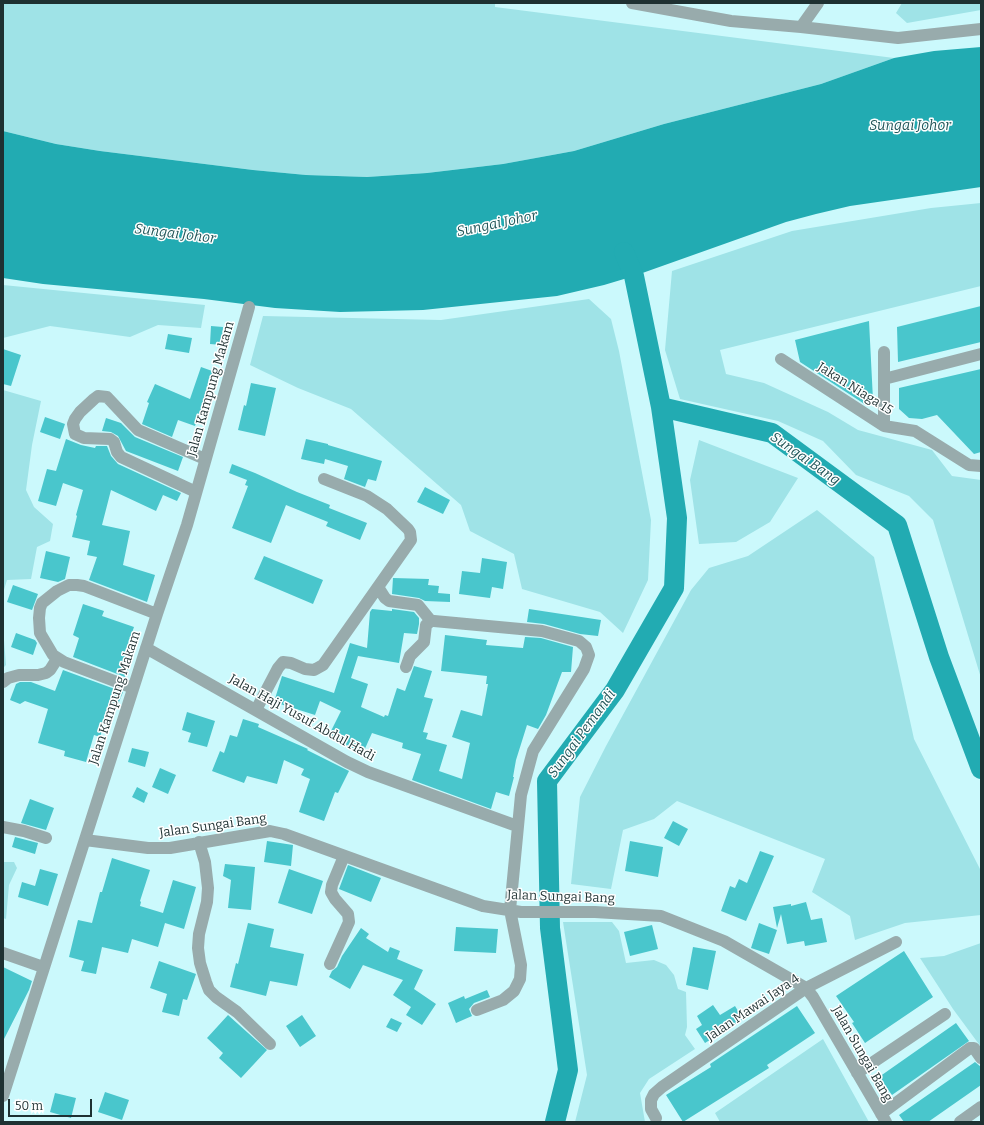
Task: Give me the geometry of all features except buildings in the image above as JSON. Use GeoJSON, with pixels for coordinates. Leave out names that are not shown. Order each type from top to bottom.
{"type":"FeatureCollection","features":[{"type":"Feature","properties":{"kind":"street"},"geometry":{"type":"LineString","coordinates":[[632,3],[731,21],[898,38],[981,29]]}},
{"type":"Feature","properties":{"kind":"street"},"geometry":{"type":"LineString","coordinates":[[801,27],[818,3]]}},
{"type":"Feature","properties":{"kind":"street","name":"Jalan Kampung Makam"},"geometry":{"type":"LineString","coordinates":[[3,1096],[133,688],[187,525],[248,307]]}},
{"type":"Feature","properties":{"kind":"street"},"geometry":{"type":"LineString","coordinates":[[884,352],[884,426]]}},
{"type":"Feature","properties":{"kind":"street"},"geometry":{"type":"LineString","coordinates":[[884,379],[981,354]]}},
{"type":"Feature","properties":{"kind":"street","name":"Jakan Niaga 15"},"geometry":{"type":"LineString","coordinates":[[781,359],[884,426],[915,431],[969,465],[981,466]]}},
{"type":"Feature","properties":{"kind":"street"},"geometry":{"type":"LineString","coordinates":[[196,492],[121,457],[117,452],[114,442],[110,440],[80,437],[75,434],[74,419],[98,396],[107,397],[138,430],[205,459]]}},
{"type":"Feature","properties":{"kind":"street"},"geometry":{"type":"LineString","coordinates":[[256,710],[278,668],[283,662],[291,662],[305,669],[314,670],[323,665],[411,540],[410,532],[400,519],[387,509],[367,496],[324,479]]}},
{"type":"Feature","properties":{"kind":"street"},"geometry":{"type":"LineString","coordinates":[[133,688],[57,659],[43,640],[40,633],[38,624],[42,603],[57,590],[69,585],[77,584],[157,614]]}},
{"type":"Feature","properties":{"kind":"street"},"geometry":{"type":"LineString","coordinates":[[378,587],[385,598],[389,601],[418,605],[431,621]]}},
{"type":"Feature","properties":{"kind":"street"},"geometry":{"type":"LineString","coordinates":[[406,667],[410,656],[424,642],[426,625],[431,621],[542,631],[579,641],[586,647],[589,655],[584,669],[533,751],[521,795],[518,826],[515,911],[521,965],[520,979],[514,991],[503,1000],[477,1010]]}},
{"type":"Feature","properties":{"kind":"street","name":"Jalan Haji Yusuf Abdul Hadi"},"geometry":{"type":"LineString","coordinates":[[146,648],[347,762],[368,772],[518,826]]}},
{"type":"Feature","properties":{"kind":"street"},"geometry":{"type":"LineString","coordinates":[[3,682],[8,678],[19,675],[38,675],[46,673],[50,670],[57,659]]}},
{"type":"Feature","properties":{"kind":"street"},"geometry":{"type":"LineString","coordinates":[[3,827],[24,831],[46,838]]}},
{"type":"Feature","properties":{"kind":"street","name":"Jalan Sungai Bang"},"geometry":{"type":"LineString","coordinates":[[85,840],[148,848],[170,848],[270,831],[284,834],[483,906],[515,911],[595,912],[660,916],[724,940],[806,988],[813,997],[883,1118]]}},
{"type":"Feature","properties":{"kind":"street"},"geometry":{"type":"LineString","coordinates":[[200,842],[205,862],[208,888],[207,902],[199,934],[198,948],[200,963],[206,982],[209,990],[216,997],[237,1012],[270,1044]]}},
{"type":"Feature","properties":{"kind":"street"},"geometry":{"type":"LineString","coordinates":[[330,964],[349,922],[348,914],[335,899],[332,892],[332,885],[344,856]]}},
{"type":"Feature","properties":{"kind":"street","name":"Jalan Mawai Jaya 4"},"geometry":{"type":"LineString","coordinates":[[656,1118],[651,1109],[651,1100],[654,1094],[662,1087],[806,988],[896,942]]}},
{"type":"Feature","properties":{"kind":"street"},"geometry":{"type":"LineString","coordinates":[[3,953],[43,968]]}},
{"type":"Feature","properties":{"kind":"street"},"geometry":{"type":"LineString","coordinates":[[857,1073],[945,1014]]}},
{"type":"Feature","properties":{"kind":"street"},"geometry":{"type":"LineString","coordinates":[[883,1118],[970,1048],[974,1048],[981,1058]]}},
{"type":"Feature","properties":{"kind":"street"},"geometry":{"type":"LineString","coordinates":[[960,1122],[981,1107]]}},
{"type":"Feature","properties":{"kind":"shaded area"},"geometry":{"type":"Polygon","coordinates":[[[3,3],[495,3],[495,7],[894,58],[821,84],[664,124],[574,151],[503,164],[427,173],[367,177],[306,175],[100,151],[56,144],[3,131],[3,3]]]}},
{"type":"Feature","properties":{"kind":"shaded area"},"geometry":{"type":"Polygon","coordinates":[[[902,3],[981,3],[981,10],[907,23],[896,13],[902,3]]]}},
{"type":"Feature","properties":{"kind":"shaded area"},"geometry":{"type":"Polygon","coordinates":[[[981,203],[981,286],[720,350],[726,374],[764,383],[828,412],[858,430],[932,450],[952,476],[981,480],[981,678],[933,520],[909,496],[856,475],[823,441],[778,421],[680,399],[665,350],[672,271],[792,231],[931,208],[981,203]]]}},
{"type":"Feature","properties":{"kind":"shaded area"},"geometry":{"type":"Polygon","coordinates":[[[3,285],[205,305],[201,328],[158,325],[130,337],[50,326],[3,338],[3,285]]]}},
{"type":"Feature","properties":{"kind":"shaded area"},"geometry":{"type":"Polygon","coordinates":[[[589,299],[611,319],[619,351],[651,520],[648,580],[623,633],[600,612],[522,589],[514,554],[470,531],[461,505],[351,409],[298,388],[250,365],[263,316],[441,320],[589,299]]]}},
{"type":"Feature","properties":{"kind":"shaded area"},"geometry":{"type":"Polygon","coordinates":[[[3,390],[41,401],[32,445],[26,490],[34,507],[53,524],[50,541],[37,547],[31,579],[7,580],[3,593],[3,390]]]}},
{"type":"Feature","properties":{"kind":"shaded area"},"geometry":{"type":"Polygon","coordinates":[[[699,440],[798,478],[770,522],[736,542],[699,544],[690,480],[699,440]]]}},
{"type":"Feature","properties":{"kind":"shaded area"},"geometry":{"type":"Polygon","coordinates":[[[817,510],[874,557],[914,739],[981,871],[981,915],[905,923],[855,940],[850,916],[812,892],[825,859],[677,801],[654,819],[623,830],[611,889],[571,884],[580,797],[691,590],[709,568],[748,556],[817,510]]]}},
{"type":"Feature","properties":{"kind":"shaded area"},"geometry":{"type":"Polygon","coordinates":[[[3,628],[6,665],[3,668],[3,628]]]}},
{"type":"Feature","properties":{"kind":"shaded area"},"geometry":{"type":"Polygon","coordinates":[[[3,862],[14,862],[17,868],[9,885],[6,919],[3,918],[3,862]]]}},
{"type":"Feature","properties":{"kind":"shaded area"},"geometry":{"type":"Polygon","coordinates":[[[563,922],[612,922],[619,931],[626,963],[654,960],[666,965],[674,975],[678,989],[686,992],[687,1027],[685,1035],[695,1049],[649,1079],[640,1093],[645,1122],[575,1122],[587,1075],[563,922]]]}},
{"type":"Feature","properties":{"kind":"shaded area"},"geometry":{"type":"Polygon","coordinates":[[[981,943],[981,1047],[953,1009],[920,958],[944,956],[981,943]]]}},
{"type":"Feature","properties":{"kind":"shaded area"},"geometry":{"type":"Polygon","coordinates":[[[823,1039],[869,1122],[720,1122],[715,1113],[823,1039]]]}},
{"type":"Feature","properties":{"kind":"water","name":"Sungai Johor"},"geometry":{"type":"Polygon","coordinates":[[[981,47],[981,187],[850,206],[816,214],[786,222],[634,276],[604,285],[557,296],[423,310],[340,312],[275,308],[204,299],[43,284],[3,278],[3,131],[56,144],[100,151],[253,170],[306,175],[367,177],[427,173],[503,164],[574,151],[664,124],[821,84],[894,58],[934,51],[981,47]]]}},
{"type":"Feature","properties":{"kind":"waterway","name":"Sungai Bang"},"geometry":{"type":"LineString","coordinates":[[624,252],[634,276],[661,407],[772,433],[897,525],[939,657],[981,769]]}},
{"type":"Feature","properties":{"kind":"waterway","name":"Sungai Pemandi"},"geometry":{"type":"LineString","coordinates":[[555,1122],[568,1070],[550,928],[547,781],[615,690],[674,588],[677,518],[661,407]]}}]}
